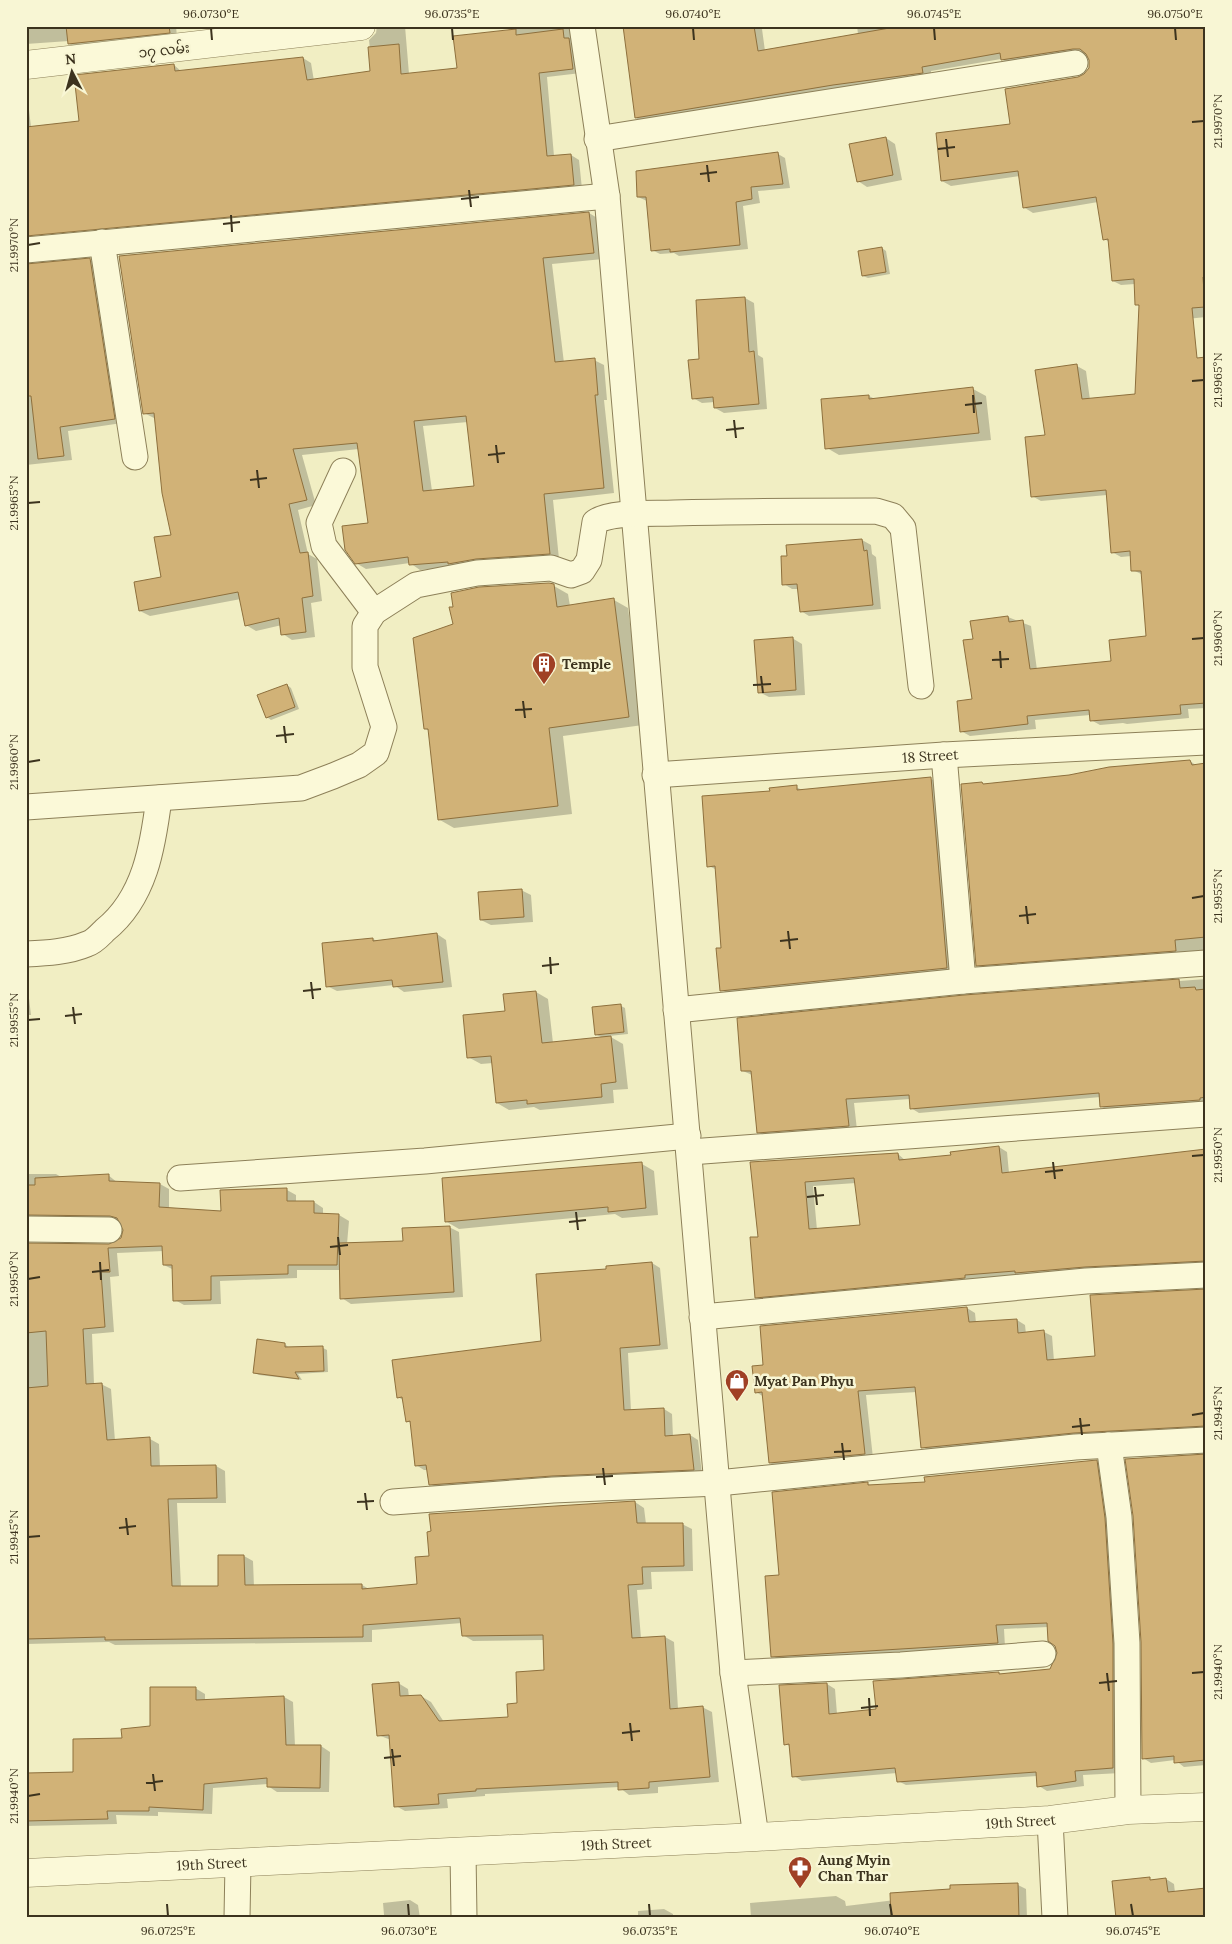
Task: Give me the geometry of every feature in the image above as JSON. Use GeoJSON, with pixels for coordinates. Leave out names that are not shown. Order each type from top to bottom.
{"type":"FeatureCollection","features":[{"type":"Feature","properties":{"kind":"street","name":"၁၇ လမ်း"},"geometry":{"type":"LineString","coordinates":[[26,65],[255,33],[361,26]]}},
{"type":"Feature","properties":{"kind":"street"},"geometry":{"type":"LineString","coordinates":[[582,26],[597,139],[607,196],[733,1673],[756,1837]]}},
{"type":"Feature","properties":{"kind":"street"},"geometry":{"type":"LineString","coordinates":[[597,139],[1075,63]]}},
{"type":"Feature","properties":{"kind":"street"},"geometry":{"type":"LineString","coordinates":[[26,250],[607,196]]}},
{"type":"Feature","properties":{"kind":"street"},"geometry":{"type":"LineString","coordinates":[[102,242],[135,457]]}},
{"type":"Feature","properties":{"kind":"street"},"geometry":{"type":"LineString","coordinates":[[343,471],[319,523],[324,546],[374,612]]}},
{"type":"Feature","properties":{"kind":"street"},"geometry":{"type":"LineString","coordinates":[[26,807],[301,788],[359,765],[376,752],[384,727],[365,667],[365,626],[374,612],[416,585],[477,573],[551,568],[571,575],[582,571],[589,560],[595,522],[601,518],[634,514],[876,511],[893,516],[903,528],[921,686]]}},
{"type":"Feature","properties":{"kind":"street","name":"18 Street"},"geometry":{"type":"LineString","coordinates":[[655,775],[944,755],[1206,742]]}},
{"type":"Feature","properties":{"kind":"street"},"geometry":{"type":"LineString","coordinates":[[944,755],[963,981]]}},
{"type":"Feature","properties":{"kind":"street"},"geometry":{"type":"LineString","coordinates":[[26,954],[56,953],[89,944],[117,921],[135,894],[152,848],[159,798]]}},
{"type":"Feature","properties":{"kind":"street"},"geometry":{"type":"LineString","coordinates":[[676,1010],[963,981],[1206,963]]}},
{"type":"Feature","properties":{"kind":"street"},"geometry":{"type":"LineString","coordinates":[[180,1178],[689,1144],[1206,1114]]}},
{"type":"Feature","properties":{"kind":"street"},"geometry":{"type":"LineString","coordinates":[[26,1229],[109,1230]]}},
{"type":"Feature","properties":{"kind":"street"},"geometry":{"type":"LineString","coordinates":[[702,1317],[1086,1281],[1206,1274]]}},
{"type":"Feature","properties":{"kind":"street"},"geometry":{"type":"LineString","coordinates":[[393,1502],[553,1490],[718,1483],[1108,1445],[1206,1440]]}},
{"type":"Feature","properties":{"kind":"street"},"geometry":{"type":"LineString","coordinates":[[1108,1445],[1118,1517],[1127,1643],[1128,1810]]}},
{"type":"Feature","properties":{"kind":"street"},"geometry":{"type":"LineString","coordinates":[[733,1673],[901,1665],[1043,1654]]}},
{"type":"Feature","properties":{"kind":"street","name":"19th Street"},"geometry":{"type":"LineString","coordinates":[[26,1874],[756,1837],[1050,1820],[1128,1810],[1206,1807]]}},
{"type":"Feature","properties":{"kind":"street"},"geometry":{"type":"LineString","coordinates":[[1050,1820],[1055,1918]]}},
{"type":"Feature","properties":{"kind":"street"},"geometry":{"type":"LineString","coordinates":[[463,1852],[464,1918]]}},
{"type":"Feature","properties":{"kind":"street"},"geometry":{"type":"LineString","coordinates":[[236,1918],[238,1863]]}},
{"type":"Feature","properties":{"kind":"building"},"geometry":{"type":"Polygon","coordinates":[[[66,26],[169,26],[170,33],[68,44],[66,26]]]}},
{"type":"Feature","properties":{"kind":"building"},"geometry":{"type":"Polygon","coordinates":[[[623,26],[754,26],[758,51],[901,26],[1206,26],[1206,277],[1203,277],[1205,307],[1192,308],[1197,358],[1206,357],[1206,703],[1180,705],[1181,714],[1090,721],[1089,710],[1027,716],[1028,724],[960,732],[957,701],[972,699],[963,640],[973,639],[970,621],[1008,616],[1009,622],[1023,620],[1030,669],[1111,661],[1109,640],[1146,636],[1141,571],[1131,571],[1130,551],[1111,553],[1106,490],[1031,497],[1025,437],[1045,435],[1035,370],[1077,364],[1082,399],[1135,394],[1139,305],[1135,305],[1134,279],[1112,281],[1108,239],[1103,240],[1096,197],[1023,208],[1018,171],[941,181],[936,133],[1010,124],[1005,89],[1078,77],[1089,68],[1089,60],[1086,54],[1080,49],[1073,49],[1001,60],[1000,53],[922,67],[923,73],[833,85],[635,118],[623,26]]]}},
{"type":"Feature","properties":{"kind":"building"},"geometry":{"type":"Polygon","coordinates":[[[516,29],[516,35],[563,29],[564,38],[569,38],[573,69],[539,73],[547,156],[571,154],[574,185],[26,236],[26,127],[79,121],[74,75],[174,64],[175,71],[303,57],[307,80],[370,71],[368,47],[399,44],[401,74],[457,68],[453,36],[516,29]]]}},
{"type":"Feature","properties":{"kind":"building"},"geometry":{"type":"Polygon","coordinates":[[[886,137],[893,175],[857,182],[849,144],[886,137]]]}},
{"type":"Feature","properties":{"kind":"building"},"geometry":{"type":"Polygon","coordinates":[[[778,152],[783,184],[751,187],[752,199],[736,202],[740,245],[670,252],[670,249],[651,251],[646,197],[637,197],[636,171],[778,152]]]}},
{"type":"Feature","properties":{"kind":"building"},"geometry":{"type":"Polygon","coordinates":[[[589,212],[594,253],[543,258],[555,362],[595,358],[598,395],[595,395],[604,488],[544,494],[550,554],[476,559],[448,564],[448,562],[409,565],[408,557],[355,564],[345,550],[342,526],[368,523],[357,443],[293,449],[307,500],[289,504],[300,553],[308,552],[313,596],[302,598],[306,632],[281,635],[279,618],[245,626],[238,592],[139,611],[134,582],[161,577],[154,537],[171,535],[162,493],[154,413],[143,414],[119,256],[589,212]],[[466,416],[414,421],[423,491],[474,486],[466,416]]]}},
{"type":"Feature","properties":{"kind":"building"},"geometry":{"type":"Polygon","coordinates":[[[882,247],[886,272],[862,276],[858,251],[882,247]]]}},
{"type":"Feature","properties":{"kind":"building"},"geometry":{"type":"Polygon","coordinates":[[[90,258],[115,419],[60,427],[64,456],[38,459],[31,396],[26,396],[26,264],[90,258]]]}},
{"type":"Feature","properties":{"kind":"building"},"geometry":{"type":"Polygon","coordinates":[[[745,297],[749,352],[754,351],[759,404],[714,408],[713,397],[692,399],[688,360],[699,359],[696,300],[745,297]]]}},
{"type":"Feature","properties":{"kind":"building"},"geometry":{"type":"Polygon","coordinates":[[[973,387],[979,433],[825,449],[821,399],[869,395],[869,399],[973,387]]]}},
{"type":"Feature","properties":{"kind":"building"},"geometry":{"type":"Polygon","coordinates":[[[862,539],[864,551],[867,550],[873,605],[800,612],[797,584],[782,585],[781,556],[787,556],[786,545],[862,539]]]}},
{"type":"Feature","properties":{"kind":"building"},"geometry":{"type":"Polygon","coordinates":[[[554,584],[557,607],[614,598],[629,717],[549,728],[558,806],[438,820],[428,729],[424,729],[413,638],[453,624],[449,607],[453,607],[451,593],[479,587],[554,584]]]}},
{"type":"Feature","properties":{"kind":"building"},"geometry":{"type":"Polygon","coordinates":[[[793,637],[796,690],[758,693],[754,640],[793,637]]]}},
{"type":"Feature","properties":{"kind":"building"},"geometry":{"type":"Polygon","coordinates":[[[287,684],[295,707],[266,718],[257,695],[287,684]]]}},
{"type":"Feature","properties":{"kind":"building"},"geometry":{"type":"Polygon","coordinates":[[[1190,760],[1192,765],[1206,763],[1206,937],[1175,940],[1176,951],[976,966],[961,784],[982,782],[983,784],[1069,775],[1109,767],[1190,760]]]}},
{"type":"Feature","properties":{"kind":"building"},"geometry":{"type":"Polygon","coordinates":[[[931,777],[947,968],[720,991],[716,948],[721,948],[715,866],[707,867],[702,796],[770,791],[769,788],[797,785],[797,790],[931,777]]]}},
{"type":"Feature","properties":{"kind":"building"},"geometry":{"type":"Polygon","coordinates":[[[522,889],[524,917],[480,920],[478,892],[522,889]]]}},
{"type":"Feature","properties":{"kind":"building"},"geometry":{"type":"Polygon","coordinates":[[[437,933],[443,982],[393,987],[392,980],[326,987],[322,943],[373,938],[373,941],[437,933]]]}},
{"type":"Feature","properties":{"kind":"building"},"geometry":{"type":"Polygon","coordinates":[[[1179,979],[1180,988],[1195,987],[1196,990],[1206,989],[1206,1097],[1200,1098],[1200,1100],[1100,1107],[1099,1093],[910,1109],[909,1095],[846,1099],[849,1126],[757,1133],[751,1071],[741,1071],[737,1018],[964,995],[1179,979]]]}},
{"type":"Feature","properties":{"kind":"building"},"geometry":{"type":"Polygon","coordinates":[[[536,991],[542,1043],[611,1036],[616,1082],[601,1084],[602,1097],[527,1104],[527,1100],[496,1103],[491,1056],[467,1058],[463,1015],[505,1011],[503,994],[536,991]]]}},
{"type":"Feature","properties":{"kind":"building"},"geometry":{"type":"Polygon","coordinates":[[[621,1004],[624,1032],[595,1035],[592,1007],[621,1004]]]}},
{"type":"Feature","properties":{"kind":"building"},"geometry":{"type":"Polygon","coordinates":[[[999,1146],[1002,1173],[1206,1149],[1206,1261],[965,1275],[965,1278],[755,1298],[750,1237],[758,1237],[750,1162],[898,1153],[899,1160],[951,1155],[950,1152],[999,1146]],[[854,1178],[805,1182],[809,1229],[860,1225],[854,1178]]]}},
{"type":"Feature","properties":{"kind":"building"},"geometry":{"type":"Polygon","coordinates":[[[642,1162],[646,1208],[608,1212],[608,1207],[445,1222],[442,1178],[642,1162]]]}},
{"type":"Feature","properties":{"kind":"building"},"geometry":{"type":"Polygon","coordinates":[[[109,1174],[109,1181],[160,1183],[159,1207],[221,1211],[220,1190],[287,1188],[287,1201],[314,1201],[314,1213],[339,1214],[337,1265],[288,1265],[288,1274],[211,1276],[211,1300],[173,1301],[172,1265],[163,1265],[162,1246],[108,1248],[110,1272],[101,1272],[105,1327],[83,1329],[86,1384],[102,1383],[107,1440],[150,1437],[151,1466],[216,1465],[217,1498],[168,1499],[172,1586],[218,1586],[218,1555],[244,1555],[245,1585],[362,1584],[362,1589],[417,1584],[415,1557],[429,1556],[427,1532],[431,1531],[429,1514],[635,1501],[637,1523],[683,1523],[684,1566],[642,1567],[643,1584],[628,1585],[632,1638],[665,1636],[670,1709],[703,1706],[710,1777],[649,1782],[649,1788],[618,1790],[618,1782],[476,1789],[476,1791],[438,1794],[439,1804],[394,1807],[389,1735],[377,1736],[372,1684],[399,1682],[400,1696],[421,1695],[439,1721],[508,1717],[507,1704],[517,1703],[516,1672],[544,1670],[543,1635],[462,1636],[460,1618],[363,1625],[363,1637],[105,1640],[105,1637],[26,1639],[26,1388],[48,1386],[46,1331],[26,1333],[26,1243],[109,1244],[121,1238],[123,1230],[117,1218],[110,1216],[27,1215],[26,1185],[35,1185],[35,1178],[109,1174]]]}},
{"type":"Feature","properties":{"kind":"building"},"geometry":{"type":"Polygon","coordinates":[[[450,1226],[454,1292],[340,1299],[339,1243],[403,1241],[402,1228],[450,1226]]]}},
{"type":"Feature","properties":{"kind":"building"},"geometry":{"type":"Polygon","coordinates":[[[652,1262],[660,1345],[620,1348],[624,1410],[664,1408],[665,1436],[690,1434],[694,1470],[552,1476],[429,1485],[426,1465],[415,1466],[410,1421],[406,1422],[402,1397],[397,1398],[392,1360],[541,1341],[536,1274],[606,1269],[606,1266],[652,1262]]]}},
{"type":"Feature","properties":{"kind":"building"},"geometry":{"type":"Polygon","coordinates":[[[1206,1289],[1206,1426],[1074,1433],[921,1448],[915,1387],[858,1391],[865,1454],[769,1463],[762,1392],[755,1393],[752,1366],[763,1365],[760,1326],[967,1307],[969,1322],[1017,1319],[1018,1333],[1044,1330],[1047,1360],[1095,1356],[1090,1295],[1206,1289]]]}},
{"type":"Feature","properties":{"kind":"building"},"geometry":{"type":"Polygon","coordinates":[[[257,1339],[285,1343],[285,1347],[323,1346],[324,1371],[295,1372],[299,1379],[253,1373],[257,1339]]]}},
{"type":"Feature","properties":{"kind":"building"},"geometry":{"type":"Polygon","coordinates":[[[1206,1454],[1206,1760],[1174,1763],[1174,1756],[1142,1759],[1141,1642],[1133,1516],[1125,1459],[1206,1454]]]}},
{"type":"Feature","properties":{"kind":"building"},"geometry":{"type":"Polygon","coordinates":[[[1097,1460],[1105,1518],[1113,1644],[1113,1768],[1075,1771],[1076,1781],[1037,1787],[1036,1772],[897,1782],[895,1768],[792,1777],[789,1744],[784,1745],[779,1685],[827,1683],[829,1714],[876,1709],[873,1681],[999,1672],[999,1674],[1050,1669],[1057,1653],[1055,1646],[1048,1641],[1047,1623],[996,1625],[998,1643],[771,1657],[765,1576],[779,1575],[772,1492],[868,1482],[868,1485],[925,1482],[924,1477],[1097,1460]]]}},
{"type":"Feature","properties":{"kind":"building"},"geometry":{"type":"Polygon","coordinates":[[[150,1687],[196,1687],[196,1700],[284,1696],[286,1745],[321,1745],[320,1788],[267,1787],[267,1778],[204,1784],[203,1810],[149,1807],[149,1811],[107,1811],[108,1819],[26,1821],[26,1773],[73,1772],[73,1739],[122,1738],[121,1729],[150,1726],[150,1687]]]}},
{"type":"Feature","properties":{"kind":"building"},"geometry":{"type":"Polygon","coordinates":[[[1150,1877],[1150,1880],[1166,1878],[1168,1892],[1206,1888],[1206,1918],[1116,1918],[1112,1881],[1150,1877]]]}},
{"type":"Feature","properties":{"kind":"building"},"geometry":{"type":"Polygon","coordinates":[[[1018,1883],[1019,1918],[891,1918],[890,1893],[950,1889],[950,1885],[1018,1883]]]}},
{"type":"Feature","properties":{"kind":"place","name":"Temple"},"geometry":{"type":"Point","coordinates":[544,685]}},
{"type":"Feature","properties":{"kind":"place","name":"Myat Pan Phyu"},"geometry":{"type":"Point","coordinates":[737,1402]}},
{"type":"Feature","properties":{"kind":"place","name":"Aung Myin Chan Thar"},"geometry":{"type":"Point","coordinates":[800,1889]}}]}
